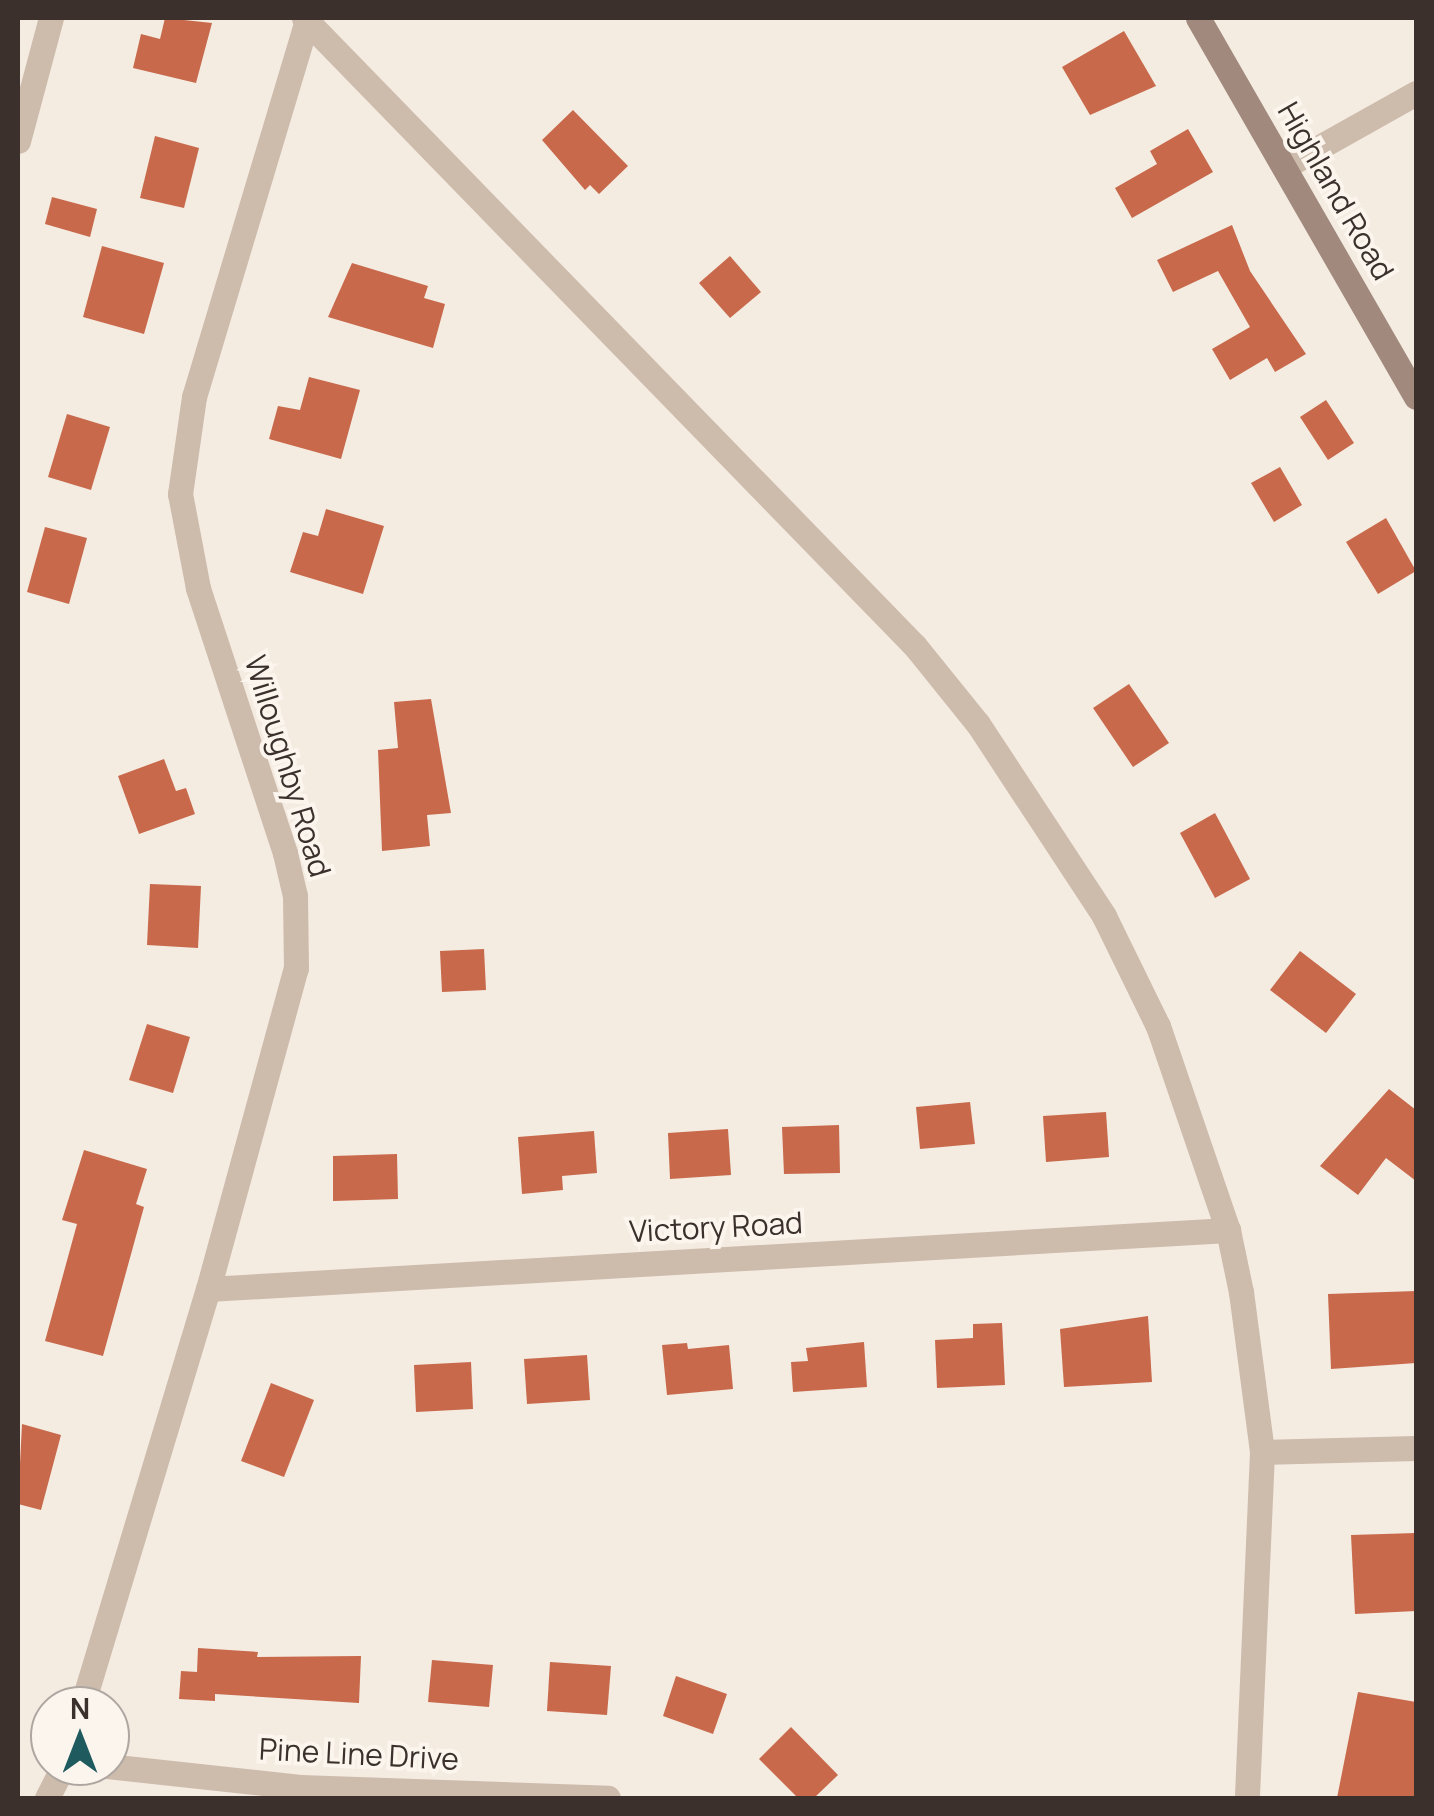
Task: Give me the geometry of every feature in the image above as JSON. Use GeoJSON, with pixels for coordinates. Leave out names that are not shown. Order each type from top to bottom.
{"type":"FeatureCollection","features":[{"type":"Feature","properties":{"kind":"street"},"geometry":{"type":"LineString","coordinates":[[18,141],[51,18]]}},
{"type":"Feature","properties":{"kind":"street"},"geometry":{"type":"LineString","coordinates":[[306,18],[915,646],[978,724],[1104,916],[1158,1026],[1228,1230],[1262,1452],[1248,1798]]}},
{"type":"Feature","properties":{"kind":"street","name":"Willoughby Road"},"geometry":{"type":"LineString","coordinates":[[88,1686],[208,1289],[292,984],[298,934],[276,820],[184,534],[183,452],[306,18]]}},
{"type":"Feature","properties":{"kind":"street","name":"Highland Road"},"geometry":{"type":"LineString","coordinates":[[1198,18],[1416,397]]}},
{"type":"Feature","properties":{"kind":"street"},"geometry":{"type":"LineString","coordinates":[[1284,167],[1416,93]]}},
{"type":"Feature","properties":{"kind":"street","name":"Victory Road"},"geometry":{"type":"LineString","coordinates":[[208,1289],[1228,1230]]}},
{"type":"Feature","properties":{"kind":"street"},"geometry":{"type":"LineString","coordinates":[[1262,1452],[1416,1448]]}},
{"type":"Feature","properties":{"kind":"street","name":"Pine Line Drive"},"geometry":{"type":"LineString","coordinates":[[130,1769],[300,1793],[608,1798]]}},
{"type":"Feature","properties":{"kind":"building"},"geometry":{"type":"Polygon","coordinates":[[[165,18],[212,23],[196,83],[133,68],[141,34],[160,39],[165,18]]]}},
{"type":"Feature","properties":{"kind":"building"},"geometry":{"type":"Polygon","coordinates":[[[1124,31],[1156,86],[1090,115],[1062,67],[1124,31]]]}},
{"type":"Feature","properties":{"kind":"building"},"geometry":{"type":"Polygon","coordinates":[[[573,110],[628,166],[599,194],[590,185],[585,190],[542,140],[573,110]]]}},
{"type":"Feature","properties":{"kind":"building"},"geometry":{"type":"Polygon","coordinates":[[[1188,129],[1213,172],[1132,218],[1115,188],[1157,164],[1150,151],[1188,129]]]}},
{"type":"Feature","properties":{"kind":"building"},"geometry":{"type":"Polygon","coordinates":[[[155,136],[199,148],[184,208],[140,198],[155,136]]]}},
{"type":"Feature","properties":{"kind":"building"},"geometry":{"type":"Polygon","coordinates":[[[52,197],[97,209],[90,237],[45,224],[52,197]]]}},
{"type":"Feature","properties":{"kind":"building"},"geometry":{"type":"Polygon","coordinates":[[[1232,225],[1250,271],[1306,354],[1275,372],[1267,358],[1230,380],[1212,349],[1250,327],[1218,271],[1173,292],[1157,260],[1232,225]]]}},
{"type":"Feature","properties":{"kind":"building"},"geometry":{"type":"Polygon","coordinates":[[[102,246],[164,263],[144,334],[83,317],[102,246]]]}},
{"type":"Feature","properties":{"kind":"building"},"geometry":{"type":"Polygon","coordinates":[[[730,256],[761,292],[730,318],[699,283],[730,256]]]}},
{"type":"Feature","properties":{"kind":"building"},"geometry":{"type":"Polygon","coordinates":[[[352,263],[428,286],[424,298],[445,304],[433,348],[328,317],[352,263]]]}},
{"type":"Feature","properties":{"kind":"building"},"geometry":{"type":"Polygon","coordinates":[[[309,377],[360,390],[341,459],[269,439],[278,406],[300,410],[309,377]]]}},
{"type":"Feature","properties":{"kind":"building"},"geometry":{"type":"Polygon","coordinates":[[[1326,400],[1354,443],[1328,460],[1300,417],[1326,400]]]}},
{"type":"Feature","properties":{"kind":"building"},"geometry":{"type":"Polygon","coordinates":[[[67,414],[110,427],[91,490],[48,477],[67,414]]]}},
{"type":"Feature","properties":{"kind":"building"},"geometry":{"type":"Polygon","coordinates":[[[1280,467],[1302,505],[1274,522],[1251,483],[1280,467]]]}},
{"type":"Feature","properties":{"kind":"building"},"geometry":{"type":"Polygon","coordinates":[[[326,509],[384,526],[363,594],[290,572],[303,532],[318,536],[326,509]]]}},
{"type":"Feature","properties":{"kind":"building"},"geometry":{"type":"Polygon","coordinates":[[[1386,518],[1416,571],[1378,594],[1346,542],[1386,518]]]}},
{"type":"Feature","properties":{"kind":"building"},"geometry":{"type":"Polygon","coordinates":[[[45,527],[87,538],[69,604],[27,592],[45,527]]]}},
{"type":"Feature","properties":{"kind":"building"},"geometry":{"type":"Polygon","coordinates":[[[1129,684],[1169,743],[1133,767],[1093,708],[1129,684]]]}},
{"type":"Feature","properties":{"kind":"building"},"geometry":{"type":"Polygon","coordinates":[[[431,699],[451,813],[427,815],[430,846],[382,851],[378,750],[398,748],[394,702],[431,699]]]}},
{"type":"Feature","properties":{"kind":"building"},"geometry":{"type":"Polygon","coordinates":[[[164,759],[176,791],[186,788],[195,814],[139,834],[118,776],[164,759]]]}},
{"type":"Feature","properties":{"kind":"building"},"geometry":{"type":"Polygon","coordinates":[[[1215,813],[1250,879],[1215,898],[1180,833],[1215,813]]]}},
{"type":"Feature","properties":{"kind":"building"},"geometry":{"type":"Polygon","coordinates":[[[150,884],[201,886],[198,948],[147,945],[150,884]]]}},
{"type":"Feature","properties":{"kind":"building"},"geometry":{"type":"Polygon","coordinates":[[[484,949],[486,990],[442,992],[440,951],[484,949]]]}},
{"type":"Feature","properties":{"kind":"building"},"geometry":{"type":"Polygon","coordinates":[[[1300,951],[1356,994],[1326,1033],[1270,990],[1300,951]]]}},
{"type":"Feature","properties":{"kind":"building"},"geometry":{"type":"Polygon","coordinates":[[[147,1024],[190,1037],[173,1093],[129,1080],[147,1024]]]}},
{"type":"Feature","properties":{"kind":"building"},"geometry":{"type":"Polygon","coordinates":[[[1389,1089],[1416,1110],[1416,1181],[1386,1158],[1358,1195],[1320,1166],[1389,1089]]]}},
{"type":"Feature","properties":{"kind":"building"},"geometry":{"type":"Polygon","coordinates":[[[970,1102],[975,1144],[920,1149],[916,1107],[970,1102]]]}},
{"type":"Feature","properties":{"kind":"building"},"geometry":{"type":"Polygon","coordinates":[[[1106,1112],[1109,1157],[1046,1162],[1043,1116],[1106,1112]]]}},
{"type":"Feature","properties":{"kind":"building"},"geometry":{"type":"Polygon","coordinates":[[[839,1125],[840,1173],[784,1174],[782,1127],[839,1125]]]}},
{"type":"Feature","properties":{"kind":"building"},"geometry":{"type":"Polygon","coordinates":[[[728,1129],[731,1175],[670,1179],[668,1133],[728,1129]]]}},
{"type":"Feature","properties":{"kind":"building"},"geometry":{"type":"Polygon","coordinates":[[[594,1131],[597,1173],[562,1176],[563,1190],[522,1194],[518,1137],[594,1131]]]}},
{"type":"Feature","properties":{"kind":"building"},"geometry":{"type":"Polygon","coordinates":[[[84,1150],[147,1169],[136,1204],[144,1207],[103,1356],[45,1341],[77,1224],[62,1220],[84,1150]]]}},
{"type":"Feature","properties":{"kind":"building"},"geometry":{"type":"Polygon","coordinates":[[[397,1154],[398,1199],[333,1201],[333,1156],[397,1154]]]}},
{"type":"Feature","properties":{"kind":"building"},"geometry":{"type":"Polygon","coordinates":[[[1416,1291],[1416,1363],[1331,1369],[1328,1294],[1416,1291]]]}},
{"type":"Feature","properties":{"kind":"building"},"geometry":{"type":"Polygon","coordinates":[[[1148,1316],[1152,1382],[1064,1387],[1060,1329],[1148,1316]]]}},
{"type":"Feature","properties":{"kind":"building"},"geometry":{"type":"Polygon","coordinates":[[[1002,1323],[1005,1385],[937,1388],[935,1340],[973,1338],[973,1324],[1002,1323]]]}},
{"type":"Feature","properties":{"kind":"building"},"geometry":{"type":"Polygon","coordinates":[[[864,1342],[867,1387],[793,1392],[791,1362],[808,1361],[806,1348],[864,1342]]]}},
{"type":"Feature","properties":{"kind":"building"},"geometry":{"type":"Polygon","coordinates":[[[687,1343],[688,1349],[729,1345],[733,1389],[667,1395],[662,1345],[687,1343]]]}},
{"type":"Feature","properties":{"kind":"building"},"geometry":{"type":"Polygon","coordinates":[[[587,1355],[590,1400],[527,1404],[524,1359],[587,1355]]]}},
{"type":"Feature","properties":{"kind":"building"},"geometry":{"type":"Polygon","coordinates":[[[471,1362],[473,1409],[416,1412],[414,1365],[471,1362]]]}},
{"type":"Feature","properties":{"kind":"building"},"geometry":{"type":"Polygon","coordinates":[[[271,1383],[314,1400],[284,1477],[241,1461],[271,1383]]]}},
{"type":"Feature","properties":{"kind":"building"},"geometry":{"type":"Polygon","coordinates":[[[22,1424],[61,1435],[41,1510],[18,1504],[22,1424]]]}},
{"type":"Feature","properties":{"kind":"building"},"geometry":{"type":"Polygon","coordinates":[[[1416,1533],[1416,1611],[1355,1614],[1351,1535],[1416,1533]]]}},
{"type":"Feature","properties":{"kind":"building"},"geometry":{"type":"Polygon","coordinates":[[[198,1648],[258,1652],[257,1657],[361,1656],[359,1703],[215,1694],[215,1701],[179,1699],[181,1671],[197,1672],[198,1648]]]}},
{"type":"Feature","properties":{"kind":"building"},"geometry":{"type":"Polygon","coordinates":[[[432,1660],[493,1665],[489,1707],[428,1702],[432,1660]]]}},
{"type":"Feature","properties":{"kind":"building"},"geometry":{"type":"Polygon","coordinates":[[[550,1662],[611,1666],[607,1715],[547,1711],[550,1662]]]}},
{"type":"Feature","properties":{"kind":"building"},"geometry":{"type":"Polygon","coordinates":[[[676,1676],[727,1694],[713,1734],[663,1716],[676,1676]]]}},
{"type":"Feature","properties":{"kind":"building"},"geometry":{"type":"Polygon","coordinates":[[[1358,1692],[1416,1702],[1416,1798],[1337,1798],[1358,1692]]]}},
{"type":"Feature","properties":{"kind":"building"},"geometry":{"type":"Polygon","coordinates":[[[791,1727],[838,1775],[814,1798],[798,1798],[759,1759],[791,1727]]]}}]}
